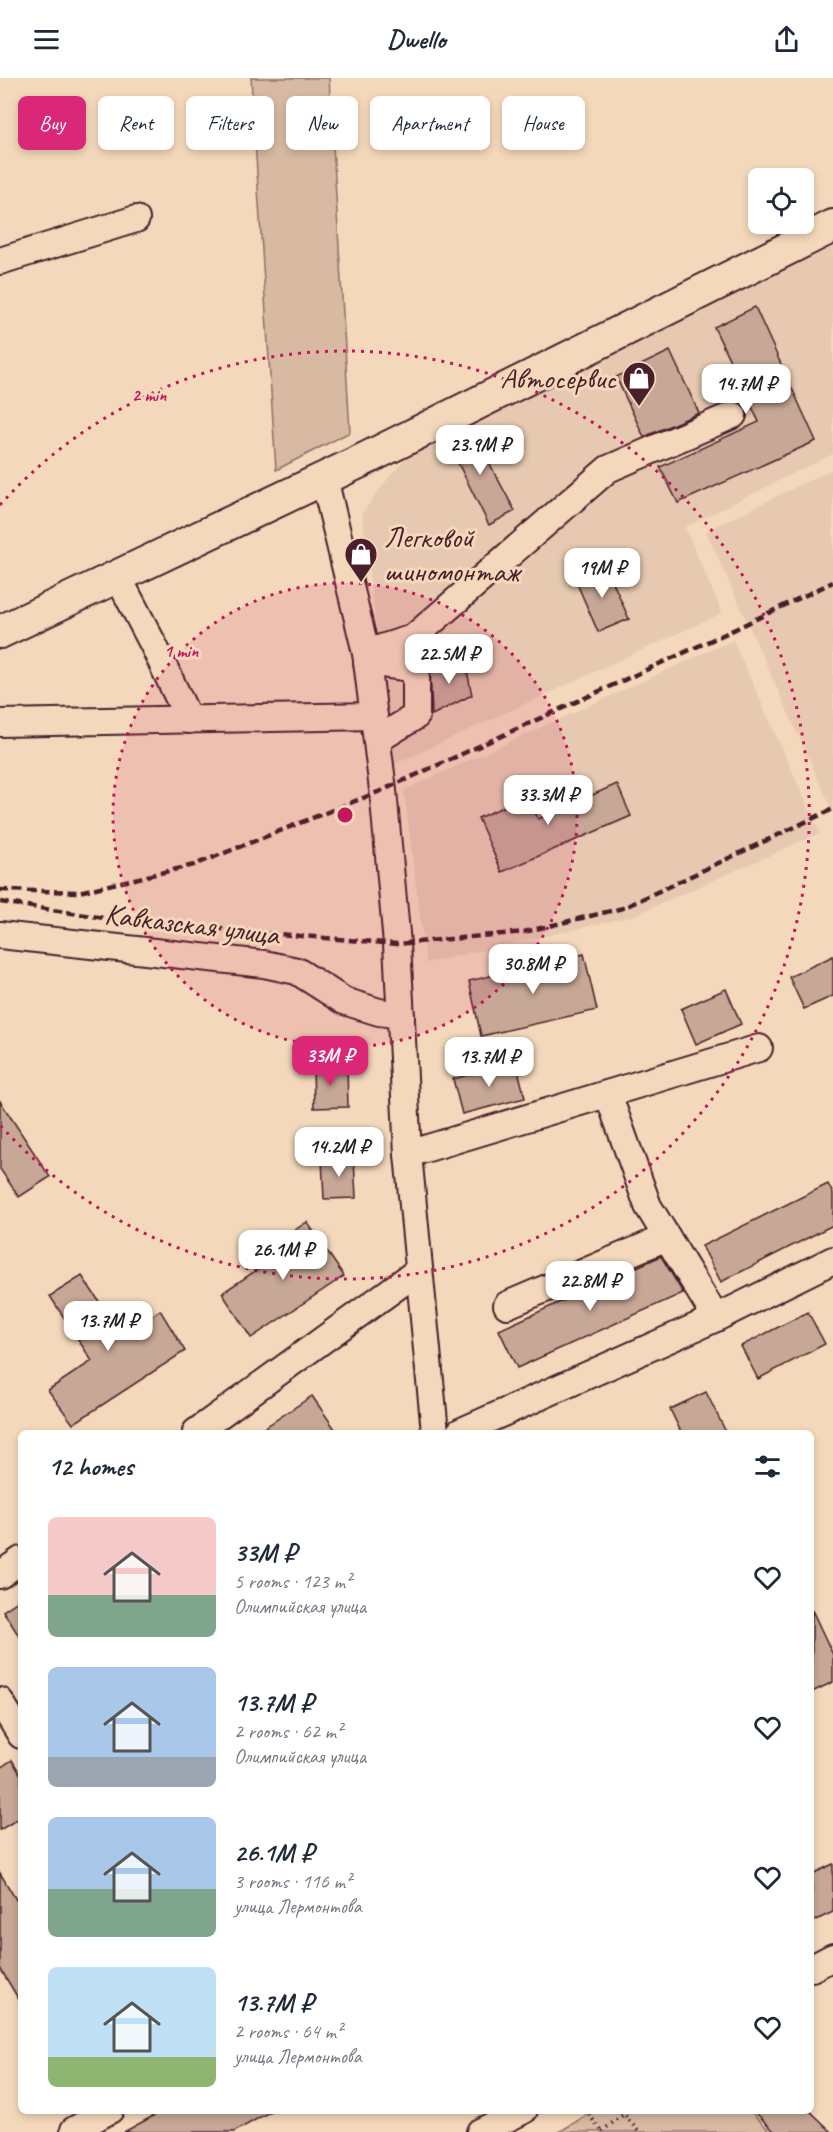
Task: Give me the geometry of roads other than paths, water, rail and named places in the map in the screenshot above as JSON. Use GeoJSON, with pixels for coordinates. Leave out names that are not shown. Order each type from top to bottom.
{"type":"FeatureCollection","features":[{"type":"Feature","properties":{"kind":"main road"},"geometry":{"type":"LineString","coordinates":[[0,632],[324,478],[833,226]]}},
{"type":"Feature","properties":{"kind":"street"},"geometry":{"type":"LineString","coordinates":[[0,261],[136,219]]}},
{"type":"Feature","properties":{"kind":"street"},"geometry":{"type":"LineString","coordinates":[[366,658],[413,638],[608,469],[733,415]]}},
{"type":"Feature","properties":{"kind":"street"},"geometry":{"type":"LineString","coordinates":[[324,478],[366,658],[375,728],[397,944],[408,1154],[435,1430]]}},
{"type":"Feature","properties":{"kind":"street"},"geometry":{"type":"LineString","coordinates":[[118,577],[189,720]]}},
{"type":"Feature","properties":{"kind":"street"},"geometry":{"type":"LineString","coordinates":[[0,723],[189,720],[375,728],[416,716],[416,669],[366,658]]}},
{"type":"Feature","properties":{"kind":"street","name":"Кавказская улица"},"geometry":{"type":"LineString","coordinates":[[0,935],[264,964],[297,971],[344,1001],[379,1012],[401,1015]]}},
{"type":"Feature","properties":{"kind":"street"},"geometry":{"type":"LineString","coordinates":[[408,1154],[759,1048]]}},
{"type":"Feature","properties":{"kind":"street"},"geometry":{"type":"LineString","coordinates":[[608,1094],[648,1206],[716,1318]]}},
{"type":"Feature","properties":{"kind":"street"},"geometry":{"type":"LineString","coordinates":[[507,1305],[667,1237]]}},
{"type":"Feature","properties":{"kind":"street"},"geometry":{"type":"LineString","coordinates":[[464,1430],[716,1318],[833,1260]]}},
{"type":"Feature","properties":{"kind":"street"},"geometry":{"type":"LineString","coordinates":[[199,1430],[418,1271]]}},
{"type":"Feature","properties":{"kind":"street"},"geometry":{"type":"LineString","coordinates":[[0,1575],[18,1562]]}},
{"type":"Feature","properties":{"kind":"street"},"geometry":{"type":"LineString","coordinates":[[0,1701],[18,1730]]}},
{"type":"Feature","properties":{"kind":"street"},"geometry":{"type":"LineString","coordinates":[[814,1967],[833,1958]]}},
{"type":"Feature","properties":{"kind":"street"},"geometry":{"type":"LineString","coordinates":[[76,2132],[74,2130],[103,2114]]}},
{"type":"Feature","properties":{"kind":"street"},"geometry":{"type":"LineString","coordinates":[[480,2132],[510,2114]]}},
{"type":"Feature","properties":{"kind":"railway"},"geometry":{"type":"LineString","coordinates":[[0,890],[79,892],[194,865],[383,790],[727,633],[833,582]]}},
{"type":"Feature","properties":{"kind":"railway"},"geometry":{"type":"LineString","coordinates":[[0,902],[124,921],[397,944],[524,932],[623,908],[833,809]]}},
{"type":"Feature","properties":{"kind":"place","name":"Автосервис"},"geometry":{"type":"Point","coordinates":[639,407]}},
{"type":"Feature","properties":{"kind":"place","name":"Легковой шиномонтаж"},"geometry":{"type":"Point","coordinates":[361,583]}}]}
